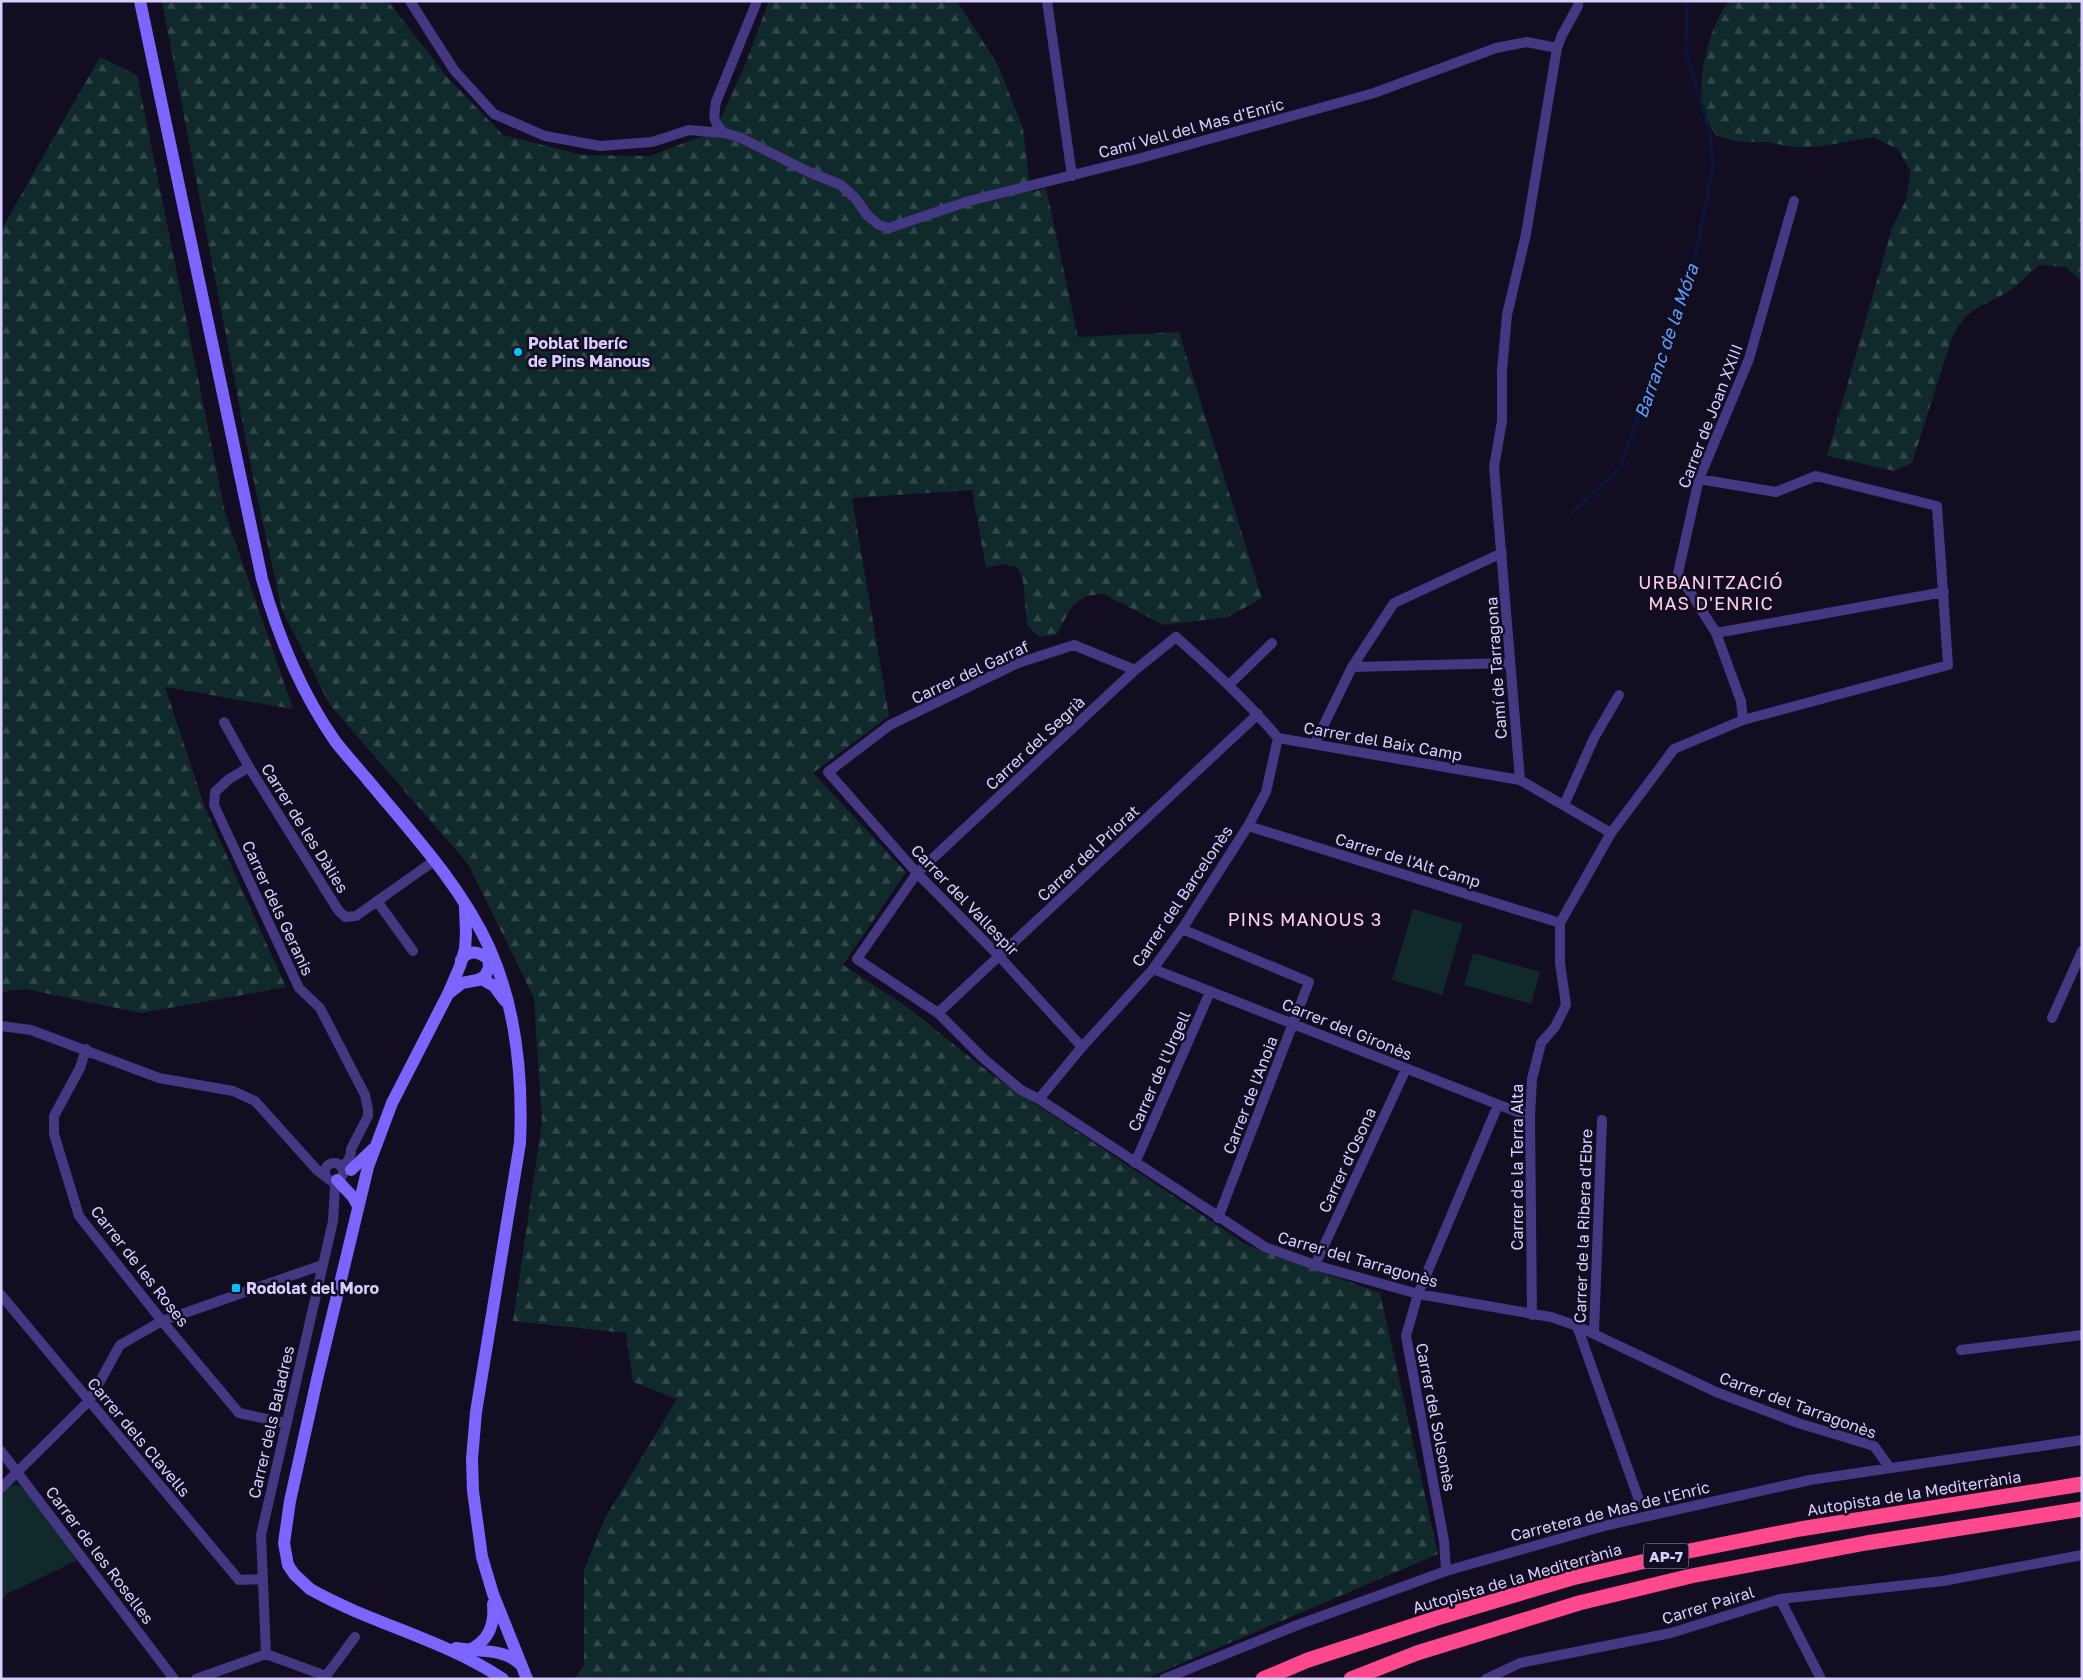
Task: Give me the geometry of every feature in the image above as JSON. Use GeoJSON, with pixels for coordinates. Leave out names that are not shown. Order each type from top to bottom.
{"type":"FeatureCollection","features":[{"type":"Feature","properties":{"kind":"highway","name":"Autopista de la Mediterrània"},"geometry":{"type":"LineString","coordinates":[[1263,1679],[1308,1660],[1437,1618],[1592,1573],[1689,1551],[1808,1528],[2082,1484]]}},
{"type":"Feature","properties":{"kind":"highway","name":"AP-7"},"geometry":{"type":"LineString","coordinates":[[1351,1679],[1417,1653],[1570,1606],[1691,1576],[1866,1543],[2082,1509]]}},
{"type":"Feature","properties":{"kind":"main road"},"geometry":{"type":"LineString","coordinates":[[140,1],[262,580],[275,620],[300,684],[335,741],[434,861],[465,904],[488,945],[499,971],[508,1004],[519,1065],[522,1099],[520,1143],[476,1412],[472,1459],[472,1491],[482,1557],[493,1594],[527,1679]]}},
{"type":"Feature","properties":{"kind":"main road"},"geometry":{"type":"LineString","coordinates":[[465,904],[466,934],[461,973],[465,978],[494,986],[508,1004]]}},
{"type":"Feature","properties":{"kind":"main road"},"geometry":{"type":"LineString","coordinates":[[448,994],[462,983],[477,980],[488,972],[488,945]]}},
{"type":"Feature","properties":{"kind":"main road"},"geometry":{"type":"LineString","coordinates":[[499,971],[488,959],[474,952],[469,953],[461,963],[448,994],[392,1103],[374,1148],[358,1206],[290,1501],[284,1530],[284,1543],[288,1565],[294,1574],[310,1589],[444,1646],[485,1667],[503,1679]]}},
{"type":"Feature","properties":{"kind":"main road"},"geometry":{"type":"LineString","coordinates":[[336,1174],[374,1148]]}},
{"type":"Feature","properties":{"kind":"main road"},"geometry":{"type":"LineString","coordinates":[[336,1174],[364,1182]]}},
{"type":"Feature","properties":{"kind":"main road"},"geometry":{"type":"LineString","coordinates":[[336,1174],[358,1206]]}},
{"type":"Feature","properties":{"kind":"main road"},"geometry":{"type":"LineString","coordinates":[[469,1650],[477,1646],[491,1630],[494,1616],[493,1594]]}},
{"type":"Feature","properties":{"kind":"main road"},"geometry":{"type":"LineString","coordinates":[[444,1646],[509,1655],[522,1665]]}},
{"type":"Feature","properties":{"kind":"street","name":"Camí Vell del Mas d'Enric"},"geometry":{"type":"LineString","coordinates":[[410,1],[454,70],[494,114],[546,136],[600,146],[652,142],[689,130],[724,133],[738,137],[841,186],[856,199],[868,216],[889,228],[969,201],[1142,158],[1374,93],[1496,48],[1527,42],[1558,48]]}},
{"type":"Feature","properties":{"kind":"street"},"geometry":{"type":"LineString","coordinates":[[724,133],[715,123],[716,102],[757,1]]}},
{"type":"Feature","properties":{"kind":"street"},"geometry":{"type":"LineString","coordinates":[[1047,1],[1072,176]]}},
{"type":"Feature","properties":{"kind":"street"},"geometry":{"type":"LineString","coordinates":[[1315,744],[1352,668],[1394,604],[1502,554],[1494,467],[1502,421],[1502,370],[1508,315],[1526,234],[1558,48],[1562,35],[1578,6],[1578,1]]}},
{"type":"Feature","properties":{"kind":"street","name":"Carrer de Joan XXIII"},"geometry":{"type":"LineString","coordinates":[[1744,720],[1741,700],[1716,633],[1678,573],[1699,478],[1749,360],[1794,201]]}},
{"type":"Feature","properties":{"kind":"street"},"geometry":{"type":"LineString","coordinates":[[1611,833],[1674,749],[1744,720],[1948,665],[1937,506],[1816,476],[1776,492],[1699,478]]}},
{"type":"Feature","properties":{"kind":"street","name":"Camí de Tarragona"},"geometry":{"type":"LineString","coordinates":[[1502,554],[1509,663],[1520,780]]}},
{"type":"Feature","properties":{"kind":"street"},"geometry":{"type":"LineString","coordinates":[[1716,633],[1944,592]]}},
{"type":"Feature","properties":{"kind":"street","name":"Carrer del Segrià"},"geometry":{"type":"LineString","coordinates":[[917,874],[1135,670],[1176,637],[1229,685]]}},
{"type":"Feature","properties":{"kind":"street"},"geometry":{"type":"LineString","coordinates":[[1272,643],[1229,685],[1258,714],[1278,738]]}},
{"type":"Feature","properties":{"kind":"street","name":"Carrer del Garraf"},"geometry":{"type":"LineString","coordinates":[[828,772],[890,725],[1018,663],[1074,645],[1135,670]]}},
{"type":"Feature","properties":{"kind":"street"},"geometry":{"type":"LineString","coordinates":[[1352,668],[1509,663]]}},
{"type":"Feature","properties":{"kind":"street"},"geometry":{"type":"LineString","coordinates":[[1564,805],[1594,738],[1619,695]]}},
{"type":"Feature","properties":{"kind":"street","name":"Carrer del Priorat"},"geometry":{"type":"LineString","coordinates":[[938,1013],[1258,714]]}},
{"type":"Feature","properties":{"kind":"street","name":"Carrer de les Dàlies"},"geometry":{"type":"LineString","coordinates":[[224,722],[249,767],[338,910],[346,916],[356,916],[434,861]]}},
{"type":"Feature","properties":{"kind":"street","name":"Carrer del Baix Camp"},"geometry":{"type":"LineString","coordinates":[[1278,738],[1520,780],[1611,833]]}},
{"type":"Feature","properties":{"kind":"street","name":"Carrer del Barcelonès"},"geometry":{"type":"LineString","coordinates":[[1039,1099],[1082,1047],[1153,969],[1182,928],[1248,826],[1266,792],[1278,738]]}},
{"type":"Feature","properties":{"kind":"street","name":"Carrer dels Geranis"},"geometry":{"type":"LineString","coordinates":[[249,767],[230,779],[215,792],[214,805],[299,988],[320,1008],[365,1095],[368,1116],[351,1149],[348,1161],[336,1174]]}},
{"type":"Feature","properties":{"kind":"street","name":"Carrer del Vallespir"},"geometry":{"type":"LineString","coordinates":[[828,772],[917,874],[999,956],[1082,1047]]}},
{"type":"Feature","properties":{"kind":"street","name":"Carrer de l'Alt Camp"},"geometry":{"type":"LineString","coordinates":[[1248,826],[1560,923]]}},
{"type":"Feature","properties":{"kind":"street","name":"Carrer de la Terra Alta"},"geometry":{"type":"LineString","coordinates":[[1532,1315],[1530,1117],[1532,1079],[1541,1043],[1555,1027],[1566,1005],[1560,963],[1560,923],[1611,833]]}},
{"type":"Feature","properties":{"kind":"street","name":"Carrer del Tarragonès"},"geometry":{"type":"LineString","coordinates":[[917,874],[858,959],[938,1013],[983,1058],[1020,1090],[1039,1099],[1265,1248],[1418,1294],[1551,1317],[1577,1326],[1594,1332],[1716,1392],[1798,1423],[1874,1446],[1890,1468]]}},
{"type":"Feature","properties":{"kind":"street"},"geometry":{"type":"LineString","coordinates":[[377,901],[413,951]]}},
{"type":"Feature","properties":{"kind":"street","name":"Carrer de l'Anoia"},"geometry":{"type":"LineString","coordinates":[[1182,928],[1309,982],[1218,1218]]}},
{"type":"Feature","properties":{"kind":"street"},"geometry":{"type":"LineString","coordinates":[[2052,1018],[2082,951]]}},
{"type":"Feature","properties":{"kind":"street","name":"Carrer del Gironès"},"geometry":{"type":"LineString","coordinates":[[1153,969],[1530,1117]]}},
{"type":"Feature","properties":{"kind":"street","name":"Carrer de l'Urgell"},"geometry":{"type":"LineString","coordinates":[[1135,1163],[1210,992]]}},
{"type":"Feature","properties":{"kind":"street"},"geometry":{"type":"LineString","coordinates":[[1,1026],[32,1030],[159,1078],[233,1090],[255,1102],[317,1170],[336,1174]]}},
{"type":"Feature","properties":{"kind":"street","name":"Carrer de les Roses"},"geometry":{"type":"LineString","coordinates":[[86,1049],[80,1068],[54,1116],[54,1134],[79,1216],[162,1321],[239,1413],[285,1423]]}},
{"type":"Feature","properties":{"kind":"street","name":"Carrer d'Osona"},"geometry":{"type":"LineString","coordinates":[[1316,1264],[1406,1069]]}},
{"type":"Feature","properties":{"kind":"street","name":"Carrer del Solsonès"},"geometry":{"type":"LineString","coordinates":[[1446,1572],[1444,1541],[1406,1336],[1418,1294],[1498,1105]]}},
{"type":"Feature","properties":{"kind":"street","name":"Carrer de la Ribera d'Ebre"},"geometry":{"type":"LineString","coordinates":[[1594,1332],[1602,1120]]}},
{"type":"Feature","properties":{"kind":"street","name":"Carrer dels Baladres"},"geometry":{"type":"LineString","coordinates":[[266,1654],[261,1535],[285,1423],[333,1221],[333,1199],[327,1187],[336,1174]]}},
{"type":"Feature","properties":{"kind":"street"},"geometry":{"type":"LineString","coordinates":[[1,1488],[89,1401],[120,1345],[162,1321],[322,1265]]}},
{"type":"Feature","properties":{"kind":"street","name":"Carrer dels Clavells"},"geometry":{"type":"LineString","coordinates":[[1,1295],[239,1580],[263,1580]]}},
{"type":"Feature","properties":{"kind":"street"},"geometry":{"type":"LineString","coordinates":[[1577,1326],[1639,1500]]}},
{"type":"Feature","properties":{"kind":"street"},"geometry":{"type":"LineString","coordinates":[[1961,1350],[2082,1335]]}},
{"type":"Feature","properties":{"kind":"street","name":"Carretera de Mas de l'Enric"},"geometry":{"type":"LineString","coordinates":[[1164,1679],[1300,1624],[1446,1572],[1571,1535],[1670,1510],[1810,1480],[2082,1440]]}},
{"type":"Feature","properties":{"kind":"street","name":"Carrer de les Roselles"},"geometry":{"type":"LineString","coordinates":[[1,1451],[19,1472],[174,1679]]}},
{"type":"Feature","properties":{"kind":"street","name":"Carrer Pairal"},"geometry":{"type":"LineString","coordinates":[[1486,1679],[1520,1663],[1671,1633],[1780,1599],[1943,1581],[2082,1555]]}},
{"type":"Feature","properties":{"kind":"street"},"geometry":{"type":"LineString","coordinates":[[1780,1599],[1822,1679]]}},
{"type":"Feature","properties":{"kind":"street"},"geometry":{"type":"LineString","coordinates":[[196,1679],[266,1654],[327,1677],[355,1637]]}},
{"type":"Feature","properties":{"kind":"green space"},"geometry":{"type":"Polygon","coordinates":[[[162,1],[388,1],[447,77],[503,135],[582,155],[650,156],[715,131],[745,65],[769,1],[957,1],[998,65],[1023,129],[1032,192],[1046,188],[1078,337],[1179,332],[1262,598],[1228,617],[1164,625],[1103,594],[1086,596],[1073,605],[1056,635],[1039,637],[1027,625],[1023,580],[1017,567],[1003,564],[986,568],[972,490],[852,498],[889,716],[813,773],[906,872],[843,965],[907,1007],[991,1074],[1247,1245],[1380,1293],[1438,1554],[1145,1679],[574,1679],[584,1665],[584,1570],[605,1518],[677,1399],[633,1382],[626,1333],[513,1321],[542,1122],[534,998],[468,864],[330,705],[282,610],[254,482],[162,1]]]}},
{"type":"Feature","properties":{"kind":"green space"},"geometry":{"type":"Polygon","coordinates":[[[1730,1],[2082,1],[2082,282],[2066,267],[2039,265],[2013,288],[1975,310],[1962,321],[1951,340],[1912,463],[1895,471],[1827,456],[1892,228],[1906,200],[1911,172],[1898,149],[1873,137],[1817,147],[1792,147],[1768,142],[1741,142],[1716,136],[1704,111],[1701,86],[1706,53],[1711,37],[1716,23],[1730,1]]]}},
{"type":"Feature","properties":{"kind":"green space"},"geometry":{"type":"Polygon","coordinates":[[[100,57],[137,75],[225,512],[293,709],[165,687],[204,805],[286,987],[141,1013],[25,989],[1,992],[1,230],[100,57]]]}},
{"type":"Feature","properties":{"kind":"green space"},"geometry":{"type":"Polygon","coordinates":[[[1413,909],[1463,924],[1442,995],[1392,980],[1413,909]]]}},
{"type":"Feature","properties":{"kind":"green space"},"geometry":{"type":"Polygon","coordinates":[[[1473,953],[1540,972],[1531,1004],[1464,985],[1473,953]]]}},
{"type":"Feature","properties":{"kind":"green space"},"geometry":{"type":"Polygon","coordinates":[[[10,1486],[21,1486],[78,1560],[7,1594],[1,1601],[1,1494],[10,1486]]]}},
{"type":"Feature","properties":{"kind":"waterway","name":"Barranc de la Móra"},"geometry":{"type":"LineString","coordinates":[[1572,513],[1621,466],[1653,376],[1690,283],[1713,167],[1710,133],[1686,52],[1687,1]]}},
{"type":"Feature","properties":{"kind":"place","name":"Poblat Iberíc de Pins Manous"},"geometry":{"type":"Point","coordinates":[518,352]}},
{"type":"Feature","properties":{"kind":"place","name":"Rodolat del Moro"},"geometry":{"type":"Point","coordinates":[236,1288]}},
{"type":"Feature","properties":{"kind":"district","name":"URBANITZACIÓ MAS D'ENRIC"},"geometry":{"type":"Point","coordinates":[1711,592]}},
{"type":"Feature","properties":{"kind":"district","name":"PINS MANOUS 3"},"geometry":{"type":"Point","coordinates":[1305,919]}}]}
